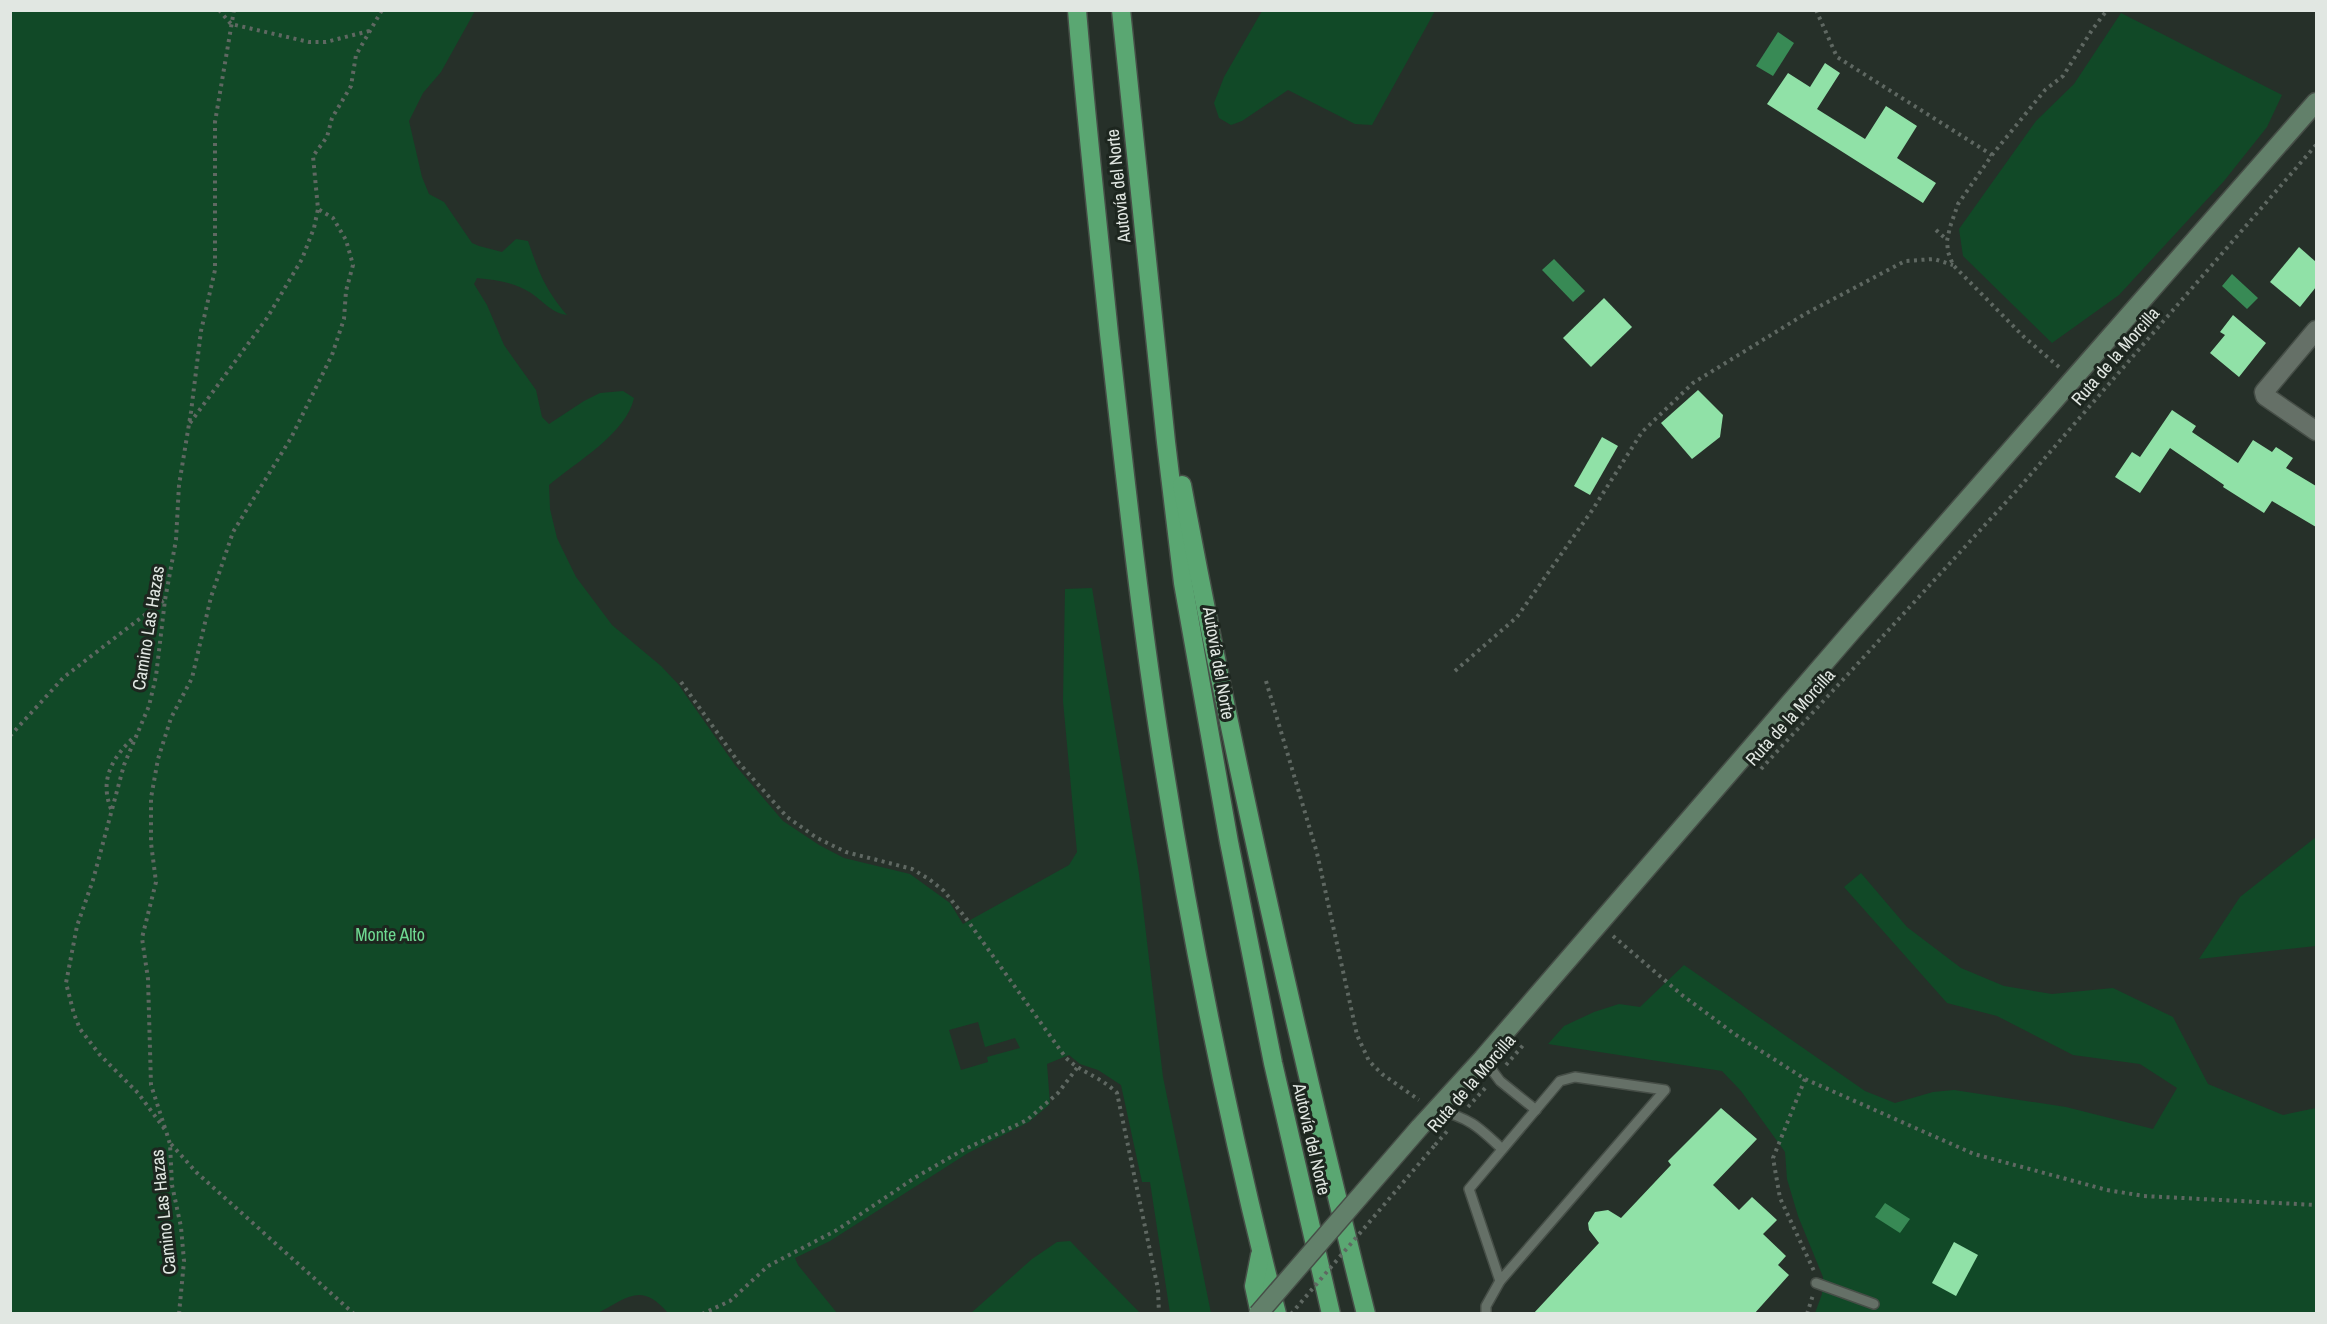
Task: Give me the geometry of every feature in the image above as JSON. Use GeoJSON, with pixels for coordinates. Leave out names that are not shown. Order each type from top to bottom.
{"type":"FeatureCollection","features":[{"type":"Feature","properties":{"kind":"highway","name":"Autovía del Norte"},"geometry":{"type":"LineString","coordinates":[[1077,10],[1086,119],[1123,463],[1158,729],[1187,902],[1261,1250],[1277,1314]]}},
{"type":"Feature","properties":{"kind":"highway","name":"Autovía del Norte"},"geometry":{"type":"LineString","coordinates":[[1121,10],[1155,342],[1183,583],[1229,842],[1273,1063],[1331,1314]]}},
{"type":"Feature","properties":{"kind":"highway"},"geometry":{"type":"LineString","coordinates":[[1155,342],[1204,603],[1254,845],[1316,1115],[1366,1314]]}},
{"type":"Feature","properties":{"kind":"highway"},"geometry":{"type":"LineString","coordinates":[[1259,1314],[1254,1286],[1261,1250]]}},
{"type":"Feature","properties":{"kind":"main road"},"geometry":{"type":"LineString","coordinates":[[1259,1314],[1435,1109],[1483,1058],[1852,631],[2316,102]]}},
{"type":"Feature","properties":{"kind":"street"},"geometry":{"type":"LineString","coordinates":[[2316,330],[2264,392],[2265,396],[2316,430]]}},
{"type":"Feature","properties":{"kind":"lane"},"geometry":{"type":"LineString","coordinates":[[1483,1058],[1508,1089],[1536,1110]]}},
{"type":"Feature","properties":{"kind":"lane"},"geometry":{"type":"LineString","coordinates":[[1486,1314],[1486,1306],[1500,1281],[1665,1090],[1575,1077],[1560,1081],[1469,1189],[1500,1281]]}},
{"type":"Feature","properties":{"kind":"lane"},"geometry":{"type":"LineString","coordinates":[[1435,1109],[1461,1116],[1477,1125],[1502,1149]]}},
{"type":"Feature","properties":{"kind":"lane"},"geometry":{"type":"LineString","coordinates":[[1816,1283],[1874,1304]]}},
{"type":"Feature","properties":{"kind":"path"},"geometry":{"type":"LineString","coordinates":[[219,10],[231,24],[309,42],[326,42],[369,31]]}},
{"type":"Feature","properties":{"kind":"path","name":"Camino Las Hazas"},"geometry":{"type":"LineString","coordinates":[[179,1314],[184,1261],[181,1227],[172,1185],[171,1144],[166,1131],[138,1093],[100,1055],[80,1029],[66,983],[77,926],[93,880],[124,765],[149,706],[156,676],[165,600],[176,540],[178,485],[201,331],[215,270],[215,122],[234,10]]}},
{"type":"Feature","properties":{"kind":"path"},"geometry":{"type":"LineString","coordinates":[[189,423],[267,318],[302,259],[314,228],[318,209],[314,156],[327,137],[332,118],[351,86],[356,56],[381,10]]}},
{"type":"Feature","properties":{"kind":"path"},"geometry":{"type":"LineString","coordinates":[[1816,10],[1838,57],[1992,155]]}},
{"type":"Feature","properties":{"kind":"path"},"geometry":{"type":"LineString","coordinates":[[2074,379],[2024,337],[1953,265],[1947,241],[1958,204],[1992,155],[2046,90],[2063,76],[2107,10]]}},
{"type":"Feature","properties":{"kind":"path","name":"Ruta de la Morcilla"},"geometry":{"type":"LineString","coordinates":[[1759,772],[2018,489],[2316,145]]}},
{"type":"Feature","properties":{"kind":"path"},"geometry":{"type":"LineString","coordinates":[[166,1131],[151,1085],[148,978],[142,938],[156,882],[151,843],[151,798],[158,759],[171,718],[192,678],[211,597],[233,532],[291,438],[332,355],[344,319],[346,291],[353,265],[346,240],[333,218],[318,209]]}},
{"type":"Feature","properties":{"kind":"path"},"geometry":{"type":"LineString","coordinates":[[1936,230],[1947,241]]}},
{"type":"Feature","properties":{"kind":"path"},"geometry":{"type":"LineString","coordinates":[[1455,671],[1517,617],[1593,509],[1642,432],[1692,383],[1805,314],[1905,261],[1934,260],[1953,265]]}},
{"type":"Feature","properties":{"kind":"path"},"geometry":{"type":"LineString","coordinates":[[10,736],[64,677],[165,600]]}},
{"type":"Feature","properties":{"kind":"path"},"geometry":{"type":"LineString","coordinates":[[1266,681],[1317,853],[1357,1035],[1369,1061],[1382,1074],[1435,1109]]}},
{"type":"Feature","properties":{"kind":"path"},"geometry":{"type":"LineString","coordinates":[[681,682],[739,763],[787,817],[817,838],[846,852],[912,869],[944,891],[1066,1058],[1077,1068],[1106,1082],[1117,1093],[1158,1289],[1159,1314]]}},
{"type":"Feature","properties":{"kind":"path"},"geometry":{"type":"LineString","coordinates":[[112,811],[105,785],[119,751],[137,734]]}},
{"type":"Feature","properties":{"kind":"path"},"geometry":{"type":"LineString","coordinates":[[1599,923],[1700,1008],[1736,1035],[1805,1079],[1974,1154],[2106,1190],[2145,1196],[2316,1205]]}},
{"type":"Feature","properties":{"kind":"path"},"geometry":{"type":"LineString","coordinates":[[1606,945],[1621,928]]}},
{"type":"Feature","properties":{"kind":"path","name":"Ruta de la Morcilla"},"geometry":{"type":"LineString","coordinates":[[1292,1314],[1529,1038]]}},
{"type":"Feature","properties":{"kind":"path"},"geometry":{"type":"LineString","coordinates":[[702,1314],[730,1301],[768,1266],[837,1230],[916,1177],[963,1150],[1027,1120],[1058,1093],[1077,1068]]}},
{"type":"Feature","properties":{"kind":"path"},"geometry":{"type":"LineString","coordinates":[[1805,1079],[1773,1158],[1780,1198],[1817,1278],[1807,1314]]}},
{"type":"Feature","properties":{"kind":"path"},"geometry":{"type":"LineString","coordinates":[[171,1144],[196,1172],[354,1314]]}},
{"type":"Feature","properties":{"kind":"green space","name":"Monte Alto"},"geometry":{"type":"Polygon","coordinates":[[[10,11],[475,11],[441,72],[423,93],[409,121],[422,177],[429,194],[444,202],[472,243],[502,252],[516,239],[528,241],[543,280],[567,315],[548,307],[525,289],[511,284],[477,278],[474,284],[487,305],[504,345],[536,390],[542,417],[549,424],[600,393],[623,391],[634,398],[621,424],[611,435],[549,485],[550,509],[557,538],[576,577],[612,625],[661,666],[678,684],[735,765],[783,821],[819,845],[844,858],[910,874],[950,903],[963,924],[1069,865],[1077,852],[1063,701],[1065,589],[1092,588],[1139,874],[1163,1077],[1211,1313],[1170,1313],[1150,1182],[1142,1182],[1121,1085],[1098,1070],[1080,1064],[1069,1055],[1047,1064],[1050,1104],[1029,1122],[968,1153],[830,1241],[795,1258],[798,1265],[837,1313],[668,1313],[650,1297],[642,1295],[625,1298],[596,1314],[11,1313],[10,11]],[[978,1022],[949,1030],[961,1070],[988,1062],[987,1057],[1020,1048],[1015,1038],[985,1047],[978,1022]]]}},
{"type":"Feature","properties":{"kind":"green space"},"geometry":{"type":"Polygon","coordinates":[[[1262,11],[1435,11],[1372,125],[1355,124],[1288,90],[1242,121],[1231,125],[1219,118],[1214,103],[1224,77],[1262,11]]]}},
{"type":"Feature","properties":{"kind":"green space"},"geometry":{"type":"Polygon","coordinates":[[[2121,13],[2282,95],[2267,127],[2224,181],[2119,295],[2052,343],[1963,256],[1959,229],[2036,121],[2074,84],[2121,13]]]}},
{"type":"Feature","properties":{"kind":"green space"},"geometry":{"type":"Polygon","coordinates":[[[2316,837],[2316,946],[2199,959],[2240,897],[2316,837]]]}},
{"type":"Feature","properties":{"kind":"green space"},"geometry":{"type":"Polygon","coordinates":[[[1861,873],[1907,927],[1961,968],[2004,986],[2052,994],[2113,988],[2173,1017],[2208,1084],[2283,1115],[2316,1108],[2316,1313],[1815,1313],[1822,1294],[1823,1277],[1798,1216],[1787,1179],[1785,1152],[1741,1091],[1722,1071],[1548,1044],[1564,1026],[1594,1012],[1619,1004],[1640,1007],[1684,965],[1865,1091],[1895,1103],[1933,1092],[1954,1090],[2066,1107],[2153,1129],[2177,1088],[2140,1064],[2073,1055],[1997,1016],[1947,1003],[1844,887],[1861,873]]]}},
{"type":"Feature","properties":{"kind":"green space"},"geometry":{"type":"Polygon","coordinates":[[[1070,1241],[1140,1313],[971,1313],[1032,1259],[1057,1242],[1070,1241]]]}},
{"type":"Feature","properties":{"kind":"shaded area"},"geometry":{"type":"Polygon","coordinates":[[[1778,32],[1794,43],[1773,76],[1756,66],[1778,32]]]}},
{"type":"Feature","properties":{"kind":"shaded area"},"geometry":{"type":"Polygon","coordinates":[[[1554,259],[1585,291],[1573,302],[1542,270],[1554,259]]]}},
{"type":"Feature","properties":{"kind":"shaded area"},"geometry":{"type":"Polygon","coordinates":[[[2232,274],[2258,298],[2247,309],[2222,286],[2232,274]]]}},
{"type":"Feature","properties":{"kind":"shaded area"},"geometry":{"type":"Polygon","coordinates":[[[1885,1203],[1910,1219],[1900,1233],[1875,1217],[1885,1203]]]}},
{"type":"Feature","properties":{"kind":"building"},"geometry":{"type":"Polygon","coordinates":[[[1825,63],[1840,73],[1817,109],[1865,139],[1886,106],[1917,126],[1897,158],[1936,183],[1923,203],[1767,104],[1788,73],[1810,87],[1825,63]]]}},
{"type":"Feature","properties":{"kind":"building"},"geometry":{"type":"Polygon","coordinates":[[[2299,247],[2316,262],[2316,287],[2300,307],[2270,282],[2299,247]]]}},
{"type":"Feature","properties":{"kind":"building"},"geometry":{"type":"Polygon","coordinates":[[[1604,298],[1632,327],[1591,367],[1563,338],[1604,298]]]}},
{"type":"Feature","properties":{"kind":"building"},"geometry":{"type":"Polygon","coordinates":[[[2233,315],[2266,343],[2239,377],[2210,353],[2225,335],[2220,332],[2233,315]]]}},
{"type":"Feature","properties":{"kind":"building"},"geometry":{"type":"Polygon","coordinates":[[[1698,390],[1723,415],[1720,437],[1692,459],[1661,423],[1698,390]]]}},
{"type":"Feature","properties":{"kind":"building"},"geometry":{"type":"Polygon","coordinates":[[[2172,410],[2196,426],[2192,432],[2238,463],[2253,440],[2272,452],[2276,447],[2293,458],[2286,468],[2316,486],[2316,527],[2272,501],[2264,513],[2223,487],[2224,485],[2170,448],[2140,493],[2115,477],[2132,452],[2140,457],[2172,410]]]}},
{"type":"Feature","properties":{"kind":"building"},"geometry":{"type":"Polygon","coordinates":[[[1602,437],[1618,446],[1590,495],[1574,486],[1602,437]]]}},
{"type":"Feature","properties":{"kind":"building"},"geometry":{"type":"Polygon","coordinates":[[[1721,1108],[1757,1139],[1713,1185],[1739,1210],[1752,1197],[1777,1220],[1763,1234],[1786,1256],[1778,1265],[1789,1275],[1754,1314],[1533,1314],[1599,1243],[1589,1230],[1588,1223],[1595,1212],[1608,1210],[1621,1218],[1671,1165],[1668,1161],[1721,1108]]]}},
{"type":"Feature","properties":{"kind":"building"},"geometry":{"type":"Polygon","coordinates":[[[1954,1242],[1978,1255],[1956,1296],[1932,1283],[1954,1242]]]}}]}
